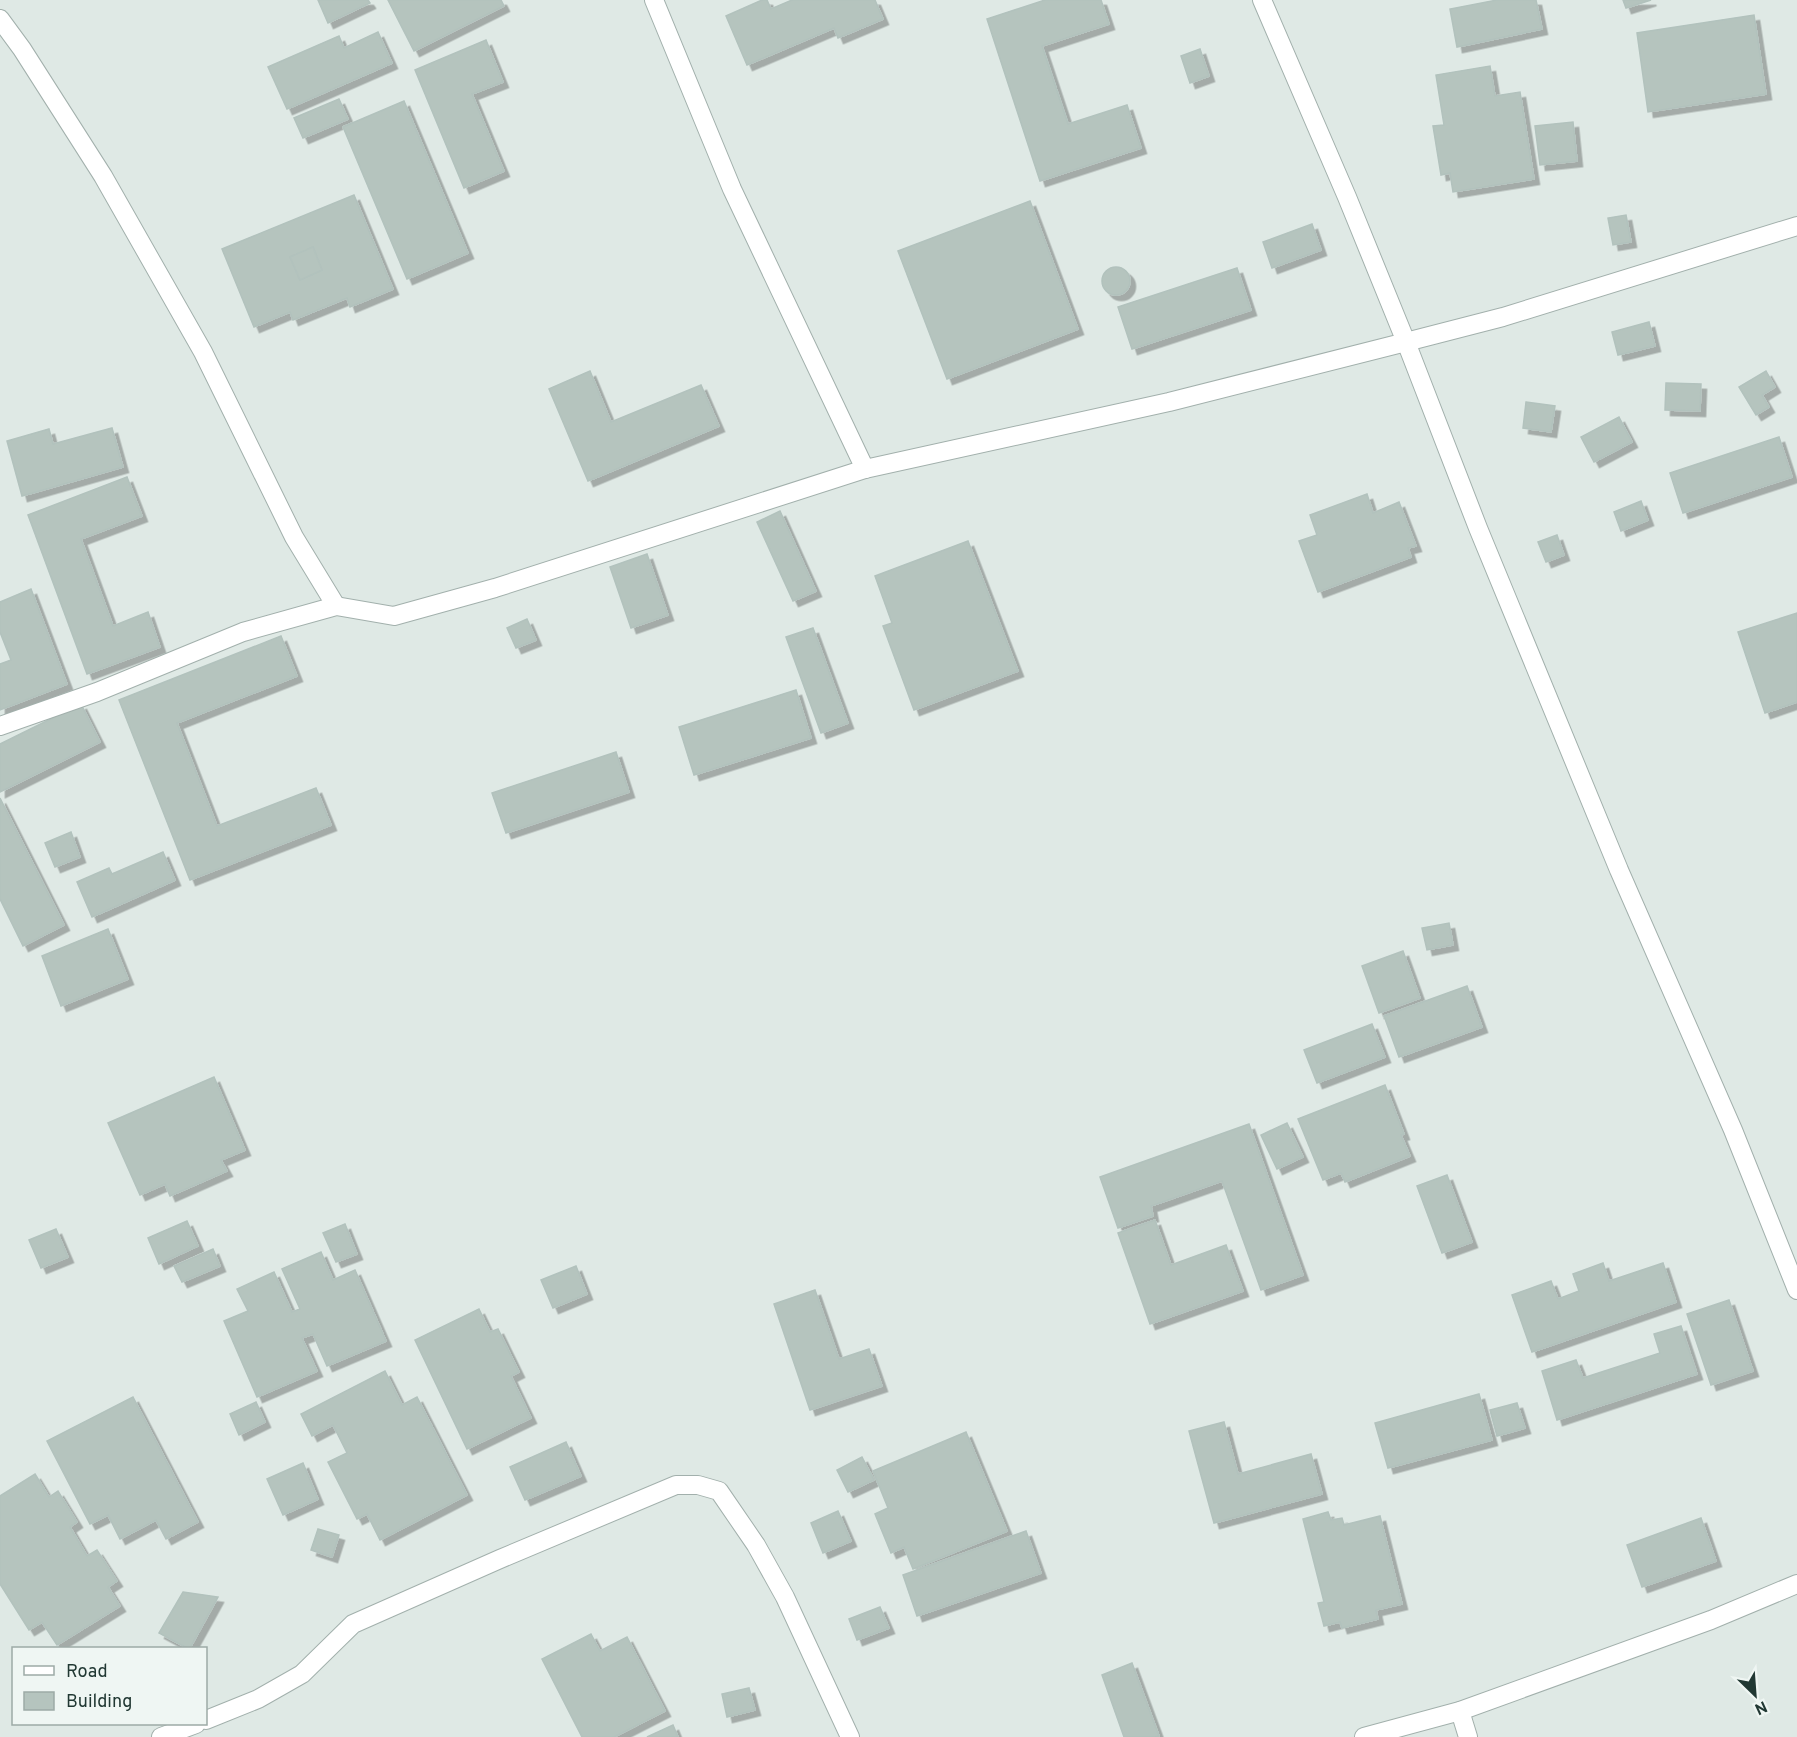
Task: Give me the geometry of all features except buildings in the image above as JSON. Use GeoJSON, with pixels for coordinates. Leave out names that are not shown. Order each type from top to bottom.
{"type":"FeatureCollection","features":[{"type":"Feature","properties":{"kind":"street"},"geometry":{"type":"LineString","coordinates":[[654,0],[732,189],[865,469]]}},
{"type":"Feature","properties":{"kind":"street"},"geometry":{"type":"LineString","coordinates":[[1262,0],[1347,197],[1478,528],[1619,870],[1733,1130],[1797,1290]]}},
{"type":"Feature","properties":{"kind":"street"},"geometry":{"type":"LineString","coordinates":[[0,19],[22,49],[103,176],[203,352],[294,537],[336,606]]}},
{"type":"Feature","properties":{"kind":"street"},"geometry":{"type":"LineString","coordinates":[[0,726],[97,692],[243,632],[336,606],[394,616],[506,584],[865,469],[1169,402],[1503,317],[1797,226]]}},
{"type":"Feature","properties":{"kind":"street"},"geometry":{"type":"LineString","coordinates":[[207,1720],[258,1699],[302,1674],[353,1624],[676,1485],[698,1485],[719,1491],[756,1545],[785,1597],[850,1737]]}},
{"type":"Feature","properties":{"kind":"street"},"geometry":{"type":"LineString","coordinates":[[1365,1737],[1460,1711],[1711,1620],[1797,1584]]}},
{"type":"Feature","properties":{"kind":"street"},"geometry":{"type":"LineString","coordinates":[[1460,1711],[1467,1737]]}},
{"type":"Feature","properties":{"kind":"street"},"geometry":{"type":"LineString","coordinates":[[161,1737],[193,1725]]}}]}
